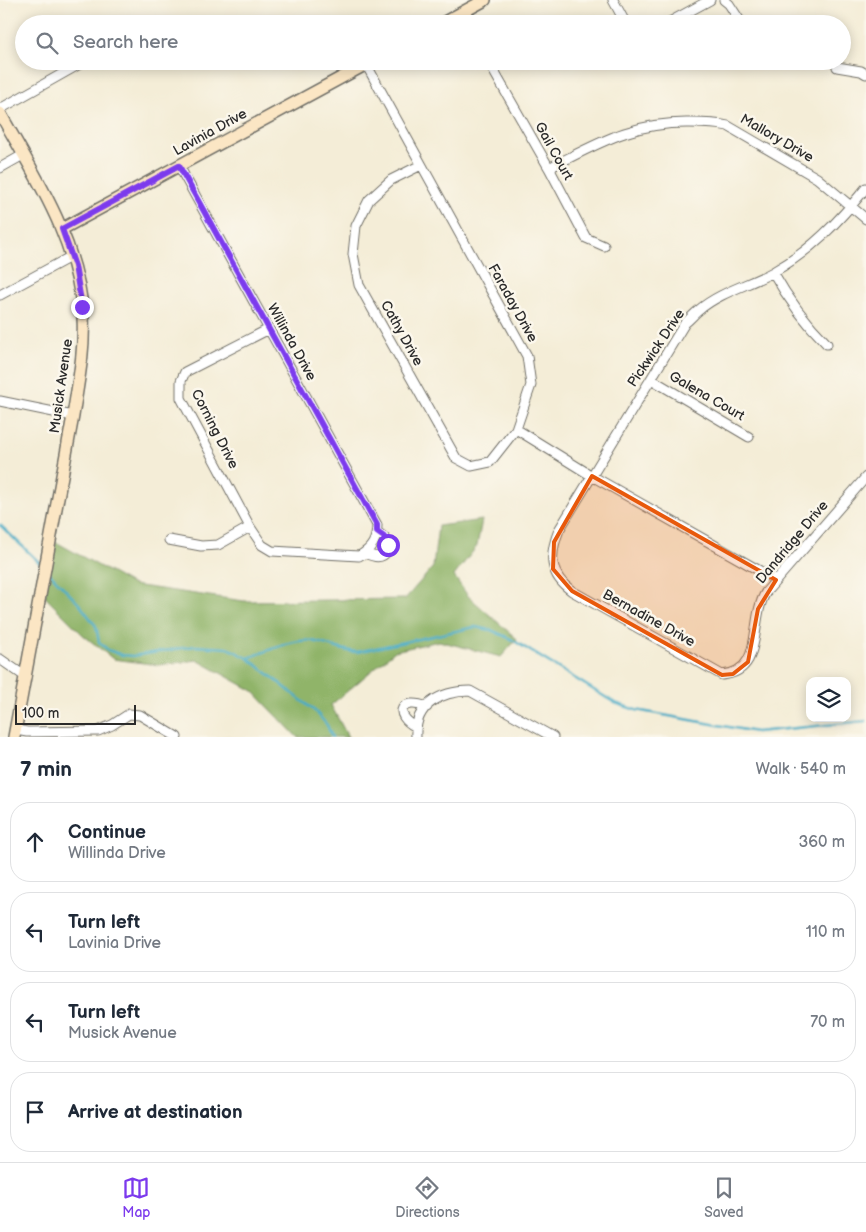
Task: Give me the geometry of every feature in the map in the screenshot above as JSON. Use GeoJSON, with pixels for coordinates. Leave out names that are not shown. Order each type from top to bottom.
{"type":"FeatureCollection","features":[{"type":"Feature","properties":{"kind":"street"},"geometry":{"type":"LineString","coordinates":[[457,15],[485,0]]}},
{"type":"Feature","properties":{"kind":"street"},"geometry":{"type":"LineString","coordinates":[[613,0],[621,15]]}},
{"type":"Feature","properties":{"kind":"street"},"geometry":{"type":"LineString","coordinates":[[682,15],[710,0]]}},
{"type":"Feature","properties":{"kind":"street"},"geometry":{"type":"LineString","coordinates":[[724,0],[736,15]]}},
{"type":"Feature","properties":{"kind":"street"},"geometry":{"type":"LineString","coordinates":[[851,69],[866,74]]}},
{"type":"Feature","properties":{"kind":"street"},"geometry":{"type":"LineString","coordinates":[[0,109],[68,70]]}},
{"type":"Feature","properties":{"kind":"street","name":"Lavinia Drive"},"geometry":{"type":"LineString","coordinates":[[62,229],[356,70]]}},
{"type":"Feature","properties":{"kind":"street","name":"Faraday Drive"},"geometry":{"type":"LineString","coordinates":[[373,70],[421,165],[527,356],[531,385],[516,429]]}},
{"type":"Feature","properties":{"kind":"street","name":"Gail Court"},"geometry":{"type":"LineString","coordinates":[[493,70],[586,238],[604,246]]}},
{"type":"Feature","properties":{"kind":"street","name":"Musick Avenue"},"geometry":{"type":"LineString","coordinates":[[0,113],[62,229],[72,256],[80,292],[83,330],[81,362],[73,416],[15,733]]}},
{"type":"Feature","properties":{"kind":"street","name":"Mallory Drive"},"geometry":{"type":"LineString","coordinates":[[549,168],[620,133],[643,126],[670,122],[717,123],[728,126],[817,178],[866,218]]}},
{"type":"Feature","properties":{"kind":"street"},"geometry":{"type":"LineString","coordinates":[[0,168],[23,155]]}},
{"type":"Feature","properties":{"kind":"street","name":"Cathy Drive"},"geometry":{"type":"LineString","coordinates":[[421,165],[391,180],[369,200],[356,226],[353,254],[359,285],[456,458],[471,466],[490,462],[516,429]]}},
{"type":"Feature","properties":{"kind":"street","name":"Willinda Drive"},"geometry":{"type":"LineString","coordinates":[[179,166],[377,525],[377,532],[384,537],[388,550],[384,556],[380,558],[364,554]]}},
{"type":"Feature","properties":{"kind":"street","name":"Pickwick Drive"},"geometry":{"type":"LineString","coordinates":[[563,585],[552,565],[554,542],[559,530],[685,324],[699,310],[714,300],[773,272],[804,252],[828,232],[866,188]]}},
{"type":"Feature","properties":{"kind":"street"},"geometry":{"type":"LineString","coordinates":[[0,295],[72,256]]}},
{"type":"Feature","properties":{"kind":"street"},"geometry":{"type":"LineString","coordinates":[[773,272],[790,301],[827,344]]}},
{"type":"Feature","properties":{"kind":"street","name":"Corning Drive"},"geometry":{"type":"LineString","coordinates":[[269,329],[185,372],[181,381],[181,398],[250,527],[262,545],[272,551],[358,556],[364,554]]}},
{"type":"Feature","properties":{"kind":"street","name":"Galena Court"},"geometry":{"type":"LineString","coordinates":[[651,379],[748,437]]}},
{"type":"Feature","properties":{"kind":"street"},"geometry":{"type":"LineString","coordinates":[[0,401],[73,416]]}},
{"type":"Feature","properties":{"kind":"street"},"geometry":{"type":"LineString","coordinates":[[516,429],[592,476],[776,580]]}},
{"type":"Feature","properties":{"kind":"street","name":"Dandridge Drive"},"geometry":{"type":"LineString","coordinates":[[722,675],[733,674],[748,662],[754,642],[758,609],[762,600],[776,580],[866,477]]}},
{"type":"Feature","properties":{"kind":"street"},"geometry":{"type":"LineString","coordinates":[[169,540],[201,546],[218,545],[250,527]]}},
{"type":"Feature","properties":{"kind":"street"},"geometry":{"type":"LineString","coordinates":[[364,554],[373,544],[377,532]]}},
{"type":"Feature","properties":{"kind":"street","name":"Bernadine Drive"},"geometry":{"type":"LineString","coordinates":[[563,585],[722,675]]}},
{"type":"Feature","properties":{"kind":"street"},"geometry":{"type":"LineString","coordinates":[[0,659],[26,677]]}},
{"type":"Feature","properties":{"kind":"street"},"geometry":{"type":"LineString","coordinates":[[416,737],[419,715],[438,697],[449,692],[470,691],[552,737]]}},
{"type":"Feature","properties":{"kind":"street"},"geometry":{"type":"LineString","coordinates":[[416,727],[404,718],[403,709],[406,704],[411,702],[427,707]]}},
{"type":"Feature","properties":{"kind":"street"},"geometry":{"type":"LineString","coordinates":[[15,733],[98,731],[129,714],[140,716],[177,737]]}},
{"type":"Feature","properties":{"kind":"highlighted area"},"geometry":{"type":"Polygon","coordinates":[[[592,476],[776,580],[758,609],[748,662],[733,674],[722,675],[572,591],[553,569],[554,542],[592,476]]]}},
{"type":"Feature","properties":{"kind":"green space"},"geometry":{"type":"Polygon","coordinates":[[[482,520],[477,546],[454,576],[468,596],[517,639],[501,657],[439,641],[395,651],[331,705],[348,737],[297,737],[253,691],[197,660],[159,665],[113,659],[82,634],[45,597],[56,542],[133,585],[244,601],[405,599],[433,567],[438,526],[482,520]]]}},
{"type":"Feature","properties":{"kind":"waterway"},"geometry":{"type":"LineString","coordinates":[[0,525],[42,565]]}},
{"type":"Feature","properties":{"kind":"waterway"},"geometry":{"type":"LineString","coordinates":[[48,571],[80,605],[96,626],[99,642],[108,650],[122,655],[133,656],[195,646],[228,648],[248,658],[316,712],[327,725],[332,737]]}},
{"type":"Feature","properties":{"kind":"waterway"},"geometry":{"type":"LineString","coordinates":[[248,658],[297,642],[312,641],[357,652],[475,627],[491,630],[511,639],[615,703],[636,710],[756,732],[866,721]]}},
{"type":"Feature","properties":{"kind":"route"},"geometry":{"type":"LineString","coordinates":[[82,307],[75,266],[62,229],[179,166],[377,525],[377,532],[384,537],[388,545]]}}]}
